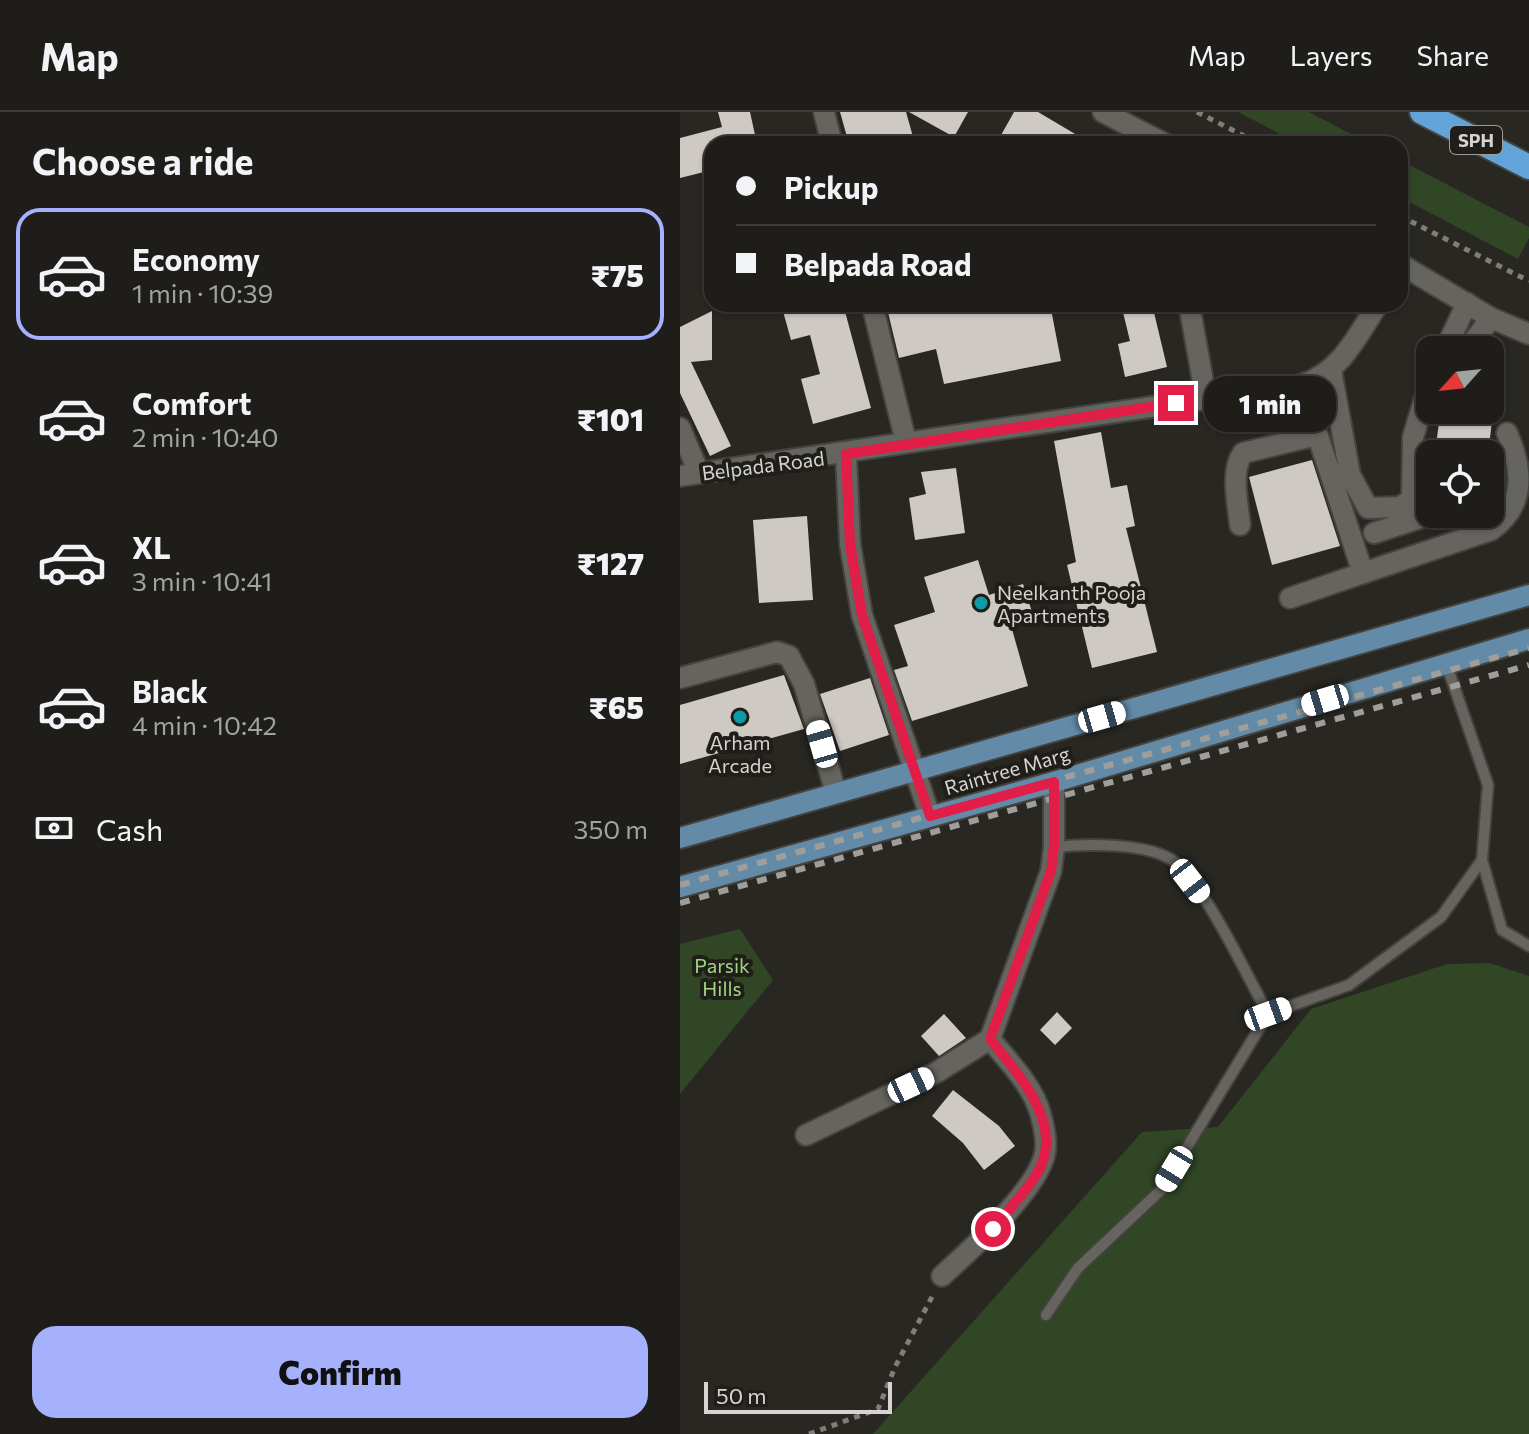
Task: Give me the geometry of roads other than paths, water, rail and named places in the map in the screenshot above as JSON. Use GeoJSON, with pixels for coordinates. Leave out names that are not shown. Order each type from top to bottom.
{"type":"FeatureCollection","features":[{"type":"Feature","properties":{"kind":"highway","name":"SPH"},"geometry":{"type":"LineString","coordinates":[[1422,112],[1529,167]]}},
{"type":"Feature","properties":{"kind":"main road","name":"Raintree Marg"},"geometry":{"type":"LineString","coordinates":[[680,838],[1529,595]]}},
{"type":"Feature","properties":{"kind":"main road","name":"Raintree Marg"},"geometry":{"type":"LineString","coordinates":[[680,887],[1054,782],[1529,639]]}},
{"type":"Feature","properties":{"kind":"street"},"geometry":{"type":"LineString","coordinates":[[824,112],[830,136]]}},
{"type":"Feature","properties":{"kind":"street"},"geometry":{"type":"LineString","coordinates":[[1103,112],[1150,136]]}},
{"type":"Feature","properties":{"kind":"street"},"geometry":{"type":"LineString","coordinates":[[1408,270],[1491,318],[1529,334]]}},
{"type":"Feature","properties":{"kind":"street"},"geometry":{"type":"LineString","coordinates":[[1452,336],[1467,303]]}},
{"type":"Feature","properties":{"kind":"street"},"geometry":{"type":"LineString","coordinates":[[874,312],[906,442]]}},
{"type":"Feature","properties":{"kind":"street"},"geometry":{"type":"LineString","coordinates":[[1190,312],[1206,398]]}},
{"type":"Feature","properties":{"kind":"street","name":"Belpada Road"},"geometry":{"type":"LineString","coordinates":[[689,474],[846,454],[906,442],[1301,385],[1331,370],[1344,357],[1373,312]]}},
{"type":"Feature","properties":{"kind":"street"},"geometry":{"type":"LineString","coordinates":[[1478,336],[1491,318]]}},
{"type":"Feature","properties":{"kind":"street"},"geometry":{"type":"LineString","coordinates":[[1331,370],[1350,475],[1368,508],[1400,507],[1412,499],[1413,437],[1417,424]]}},
{"type":"Feature","properties":{"kind":"street"},"geometry":{"type":"LineString","coordinates":[[1301,385],[1363,573]]}},
{"type":"Feature","properties":{"kind":"street"},"geometry":{"type":"LineString","coordinates":[[1374,533],[1420,518],[1418,455],[1421,424]]}},
{"type":"Feature","properties":{"kind":"street"},"geometry":{"type":"LineString","coordinates":[[680,428],[689,474]]}},
{"type":"Feature","properties":{"kind":"street"},"geometry":{"type":"LineString","coordinates":[[1290,598],[1491,530],[1504,520],[1514,505],[1521,478],[1507,433]]}},
{"type":"Feature","properties":{"kind":"street"},"geometry":{"type":"LineString","coordinates":[[1240,525],[1237,482],[1239,459],[1243,453],[1317,435]]}},
{"type":"Feature","properties":{"kind":"street"},"geometry":{"type":"LineString","coordinates":[[846,454],[850,544],[862,615],[930,816]]}},
{"type":"Feature","properties":{"kind":"street"},"geometry":{"type":"LineString","coordinates":[[680,678],[777,652],[789,656],[804,684],[836,793]]}},
{"type":"Feature","properties":{"kind":"street"},"geometry":{"type":"LineString","coordinates":[[806,1135],[937,1072],[990,1039],[1051,871],[1054,782]]}},
{"type":"Feature","properties":{"kind":"street"},"geometry":{"type":"LineString","coordinates":[[942,1276],[993,1229],[1038,1172],[1046,1151],[1037,1105],[1027,1086],[990,1039]]}},
{"type":"Feature","properties":{"kind":"lane"},"geometry":{"type":"LineString","coordinates":[[1446,663],[1488,785],[1482,860],[1502,930],[1529,946]]}},
{"type":"Feature","properties":{"kind":"lane"},"geometry":{"type":"LineString","coordinates":[[1054,847],[1087,843],[1135,848],[1175,861],[1205,901],[1268,1014]]}},
{"type":"Feature","properties":{"kind":"lane"},"geometry":{"type":"LineString","coordinates":[[1046,1315],[1078,1268],[1161,1190],[1268,1014],[1349,985],[1441,917],[1482,860]]}},
{"type":"Feature","properties":{"kind":"railway"},"geometry":{"type":"LineString","coordinates":[[680,885],[1529,648]]}},
{"type":"Feature","properties":{"kind":"railway"},"geometry":{"type":"LineString","coordinates":[[680,903],[1529,665]]}},
{"type":"Feature","properties":{"kind":"place","name":"Neelkanth Pooja Apartments"},"geometry":{"type":"Point","coordinates":[981,603]}},
{"type":"Feature","properties":{"kind":"place","name":"Arham Arcade"},"geometry":{"type":"Point","coordinates":[740,717]}},
{"type":"Feature","properties":{"kind":"park label","name":"Parsik Hills"},"geometry":{"type":"Point","coordinates":[722,976]}}]}
